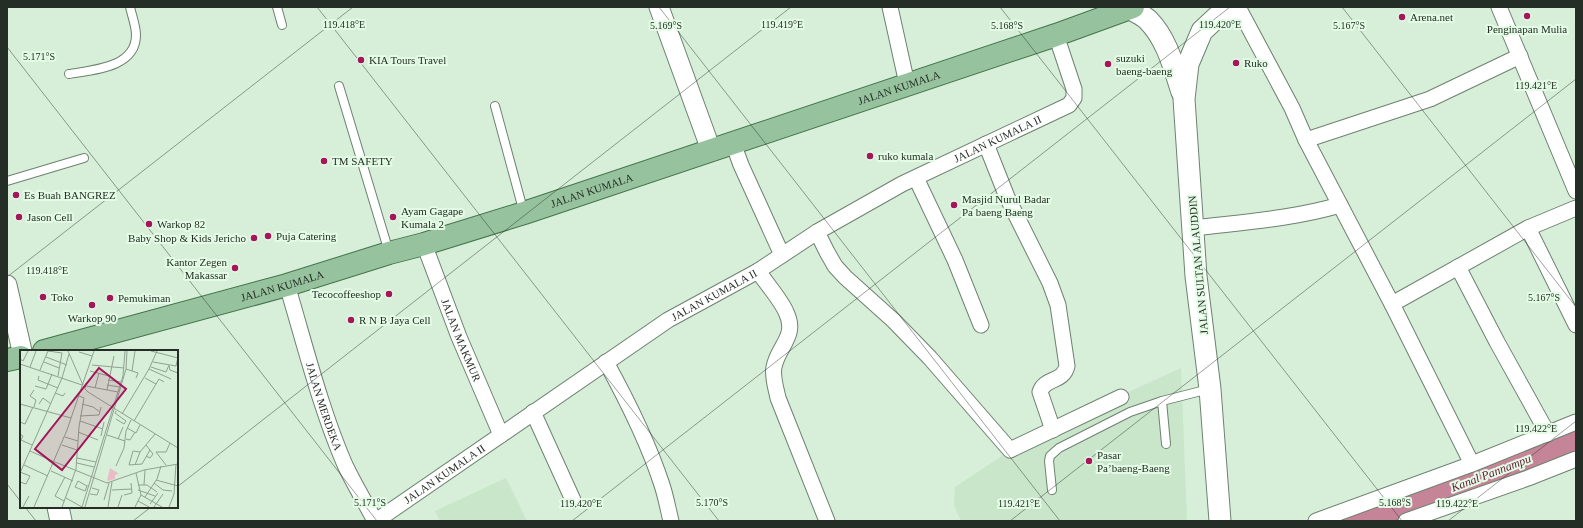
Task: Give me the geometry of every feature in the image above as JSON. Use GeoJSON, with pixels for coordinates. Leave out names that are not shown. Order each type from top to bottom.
{"type":"FeatureCollection","features":[{"type":"Feature","properties":{"kind":"main road","name":"JALAN SULTAN ALAUDDIN"},"geometry":{"type":"LineString","coordinates":[[1220,521],[1210,389],[1196,276],[1194,228],[1184,99],[1188,64],[1202,31],[1217,17],[1236,7]]}},
{"type":"Feature","properties":{"kind":"main road","name":"JALAN KUMALA"},"geometry":{"type":"LineString","coordinates":[[48,350],[287,285],[524,213],[1056,35],[1131,8]]}},
{"type":"Feature","properties":{"kind":"main road"},"geometry":{"type":"LineString","coordinates":[[1131,8],[1147,19],[1160,35],[1171,58],[1184,99]]}},
{"type":"Feature","properties":{"kind":"main road"},"geometry":{"type":"LineString","coordinates":[[7,360],[20,357]]}},
{"type":"Feature","properties":{"kind":"main road"},"geometry":{"type":"LineString","coordinates":[[58,508],[61,521]]}},
{"type":"Feature","properties":{"kind":"street"},"geometry":{"type":"LineString","coordinates":[[659,7],[711,150]]}},
{"type":"Feature","properties":{"kind":"street"},"geometry":{"type":"LineString","coordinates":[[890,7],[906,84]]}},
{"type":"Feature","properties":{"kind":"street"},"geometry":{"type":"LineString","coordinates":[[1236,7],[1292,108],[1306,140],[1392,304],[1472,464]]}},
{"type":"Feature","properties":{"kind":"street"},"geometry":{"type":"LineString","coordinates":[[1498,7],[1576,191]]}},
{"type":"Feature","properties":{"kind":"street","name":"JALAN KUMALA II"},"geometry":{"type":"LineString","coordinates":[[376,521],[532,412],[668,320],[758,272],[817,232],[902,184],[1064,108],[1072,102],[1074,98],[1074,89],[1056,35]]}},
{"type":"Feature","properties":{"kind":"street"},"geometry":{"type":"LineString","coordinates":[[1306,140],[1430,99],[1520,56]]}},
{"type":"Feature","properties":{"kind":"street"},"geometry":{"type":"LineString","coordinates":[[733,143],[741,165],[782,255]]}},
{"type":"Feature","properties":{"kind":"street"},"geometry":{"type":"LineString","coordinates":[[986,144],[1007,198],[1050,282],[1058,305],[1066,366],[1065,372],[1060,377],[1047,383],[1041,388],[1040,392],[1053,430]]}},
{"type":"Feature","properties":{"kind":"street"},"geometry":{"type":"LineString","coordinates":[[916,178],[955,260],[981,325]]}},
{"type":"Feature","properties":{"kind":"street"},"geometry":{"type":"LineString","coordinates":[[1194,228],[1319,212],[1340,205]]}},
{"type":"Feature","properties":{"kind":"street"},"geometry":{"type":"LineString","coordinates":[[1392,304],[1528,228],[1576,208]]}},
{"type":"Feature","properties":{"kind":"street"},"geometry":{"type":"LineString","coordinates":[[1528,228],[1576,325]]}},
{"type":"Feature","properties":{"kind":"street"},"geometry":{"type":"LineString","coordinates":[[817,232],[835,266],[845,277],[894,321],[930,358],[1010,450],[1121,397]]}},
{"type":"Feature","properties":{"kind":"street","name":"JALAN MAKMUR"},"geometry":{"type":"LineString","coordinates":[[424,244],[459,337],[501,435]]}},
{"type":"Feature","properties":{"kind":"street"},"geometry":{"type":"LineString","coordinates":[[1458,268],[1548,434]]}},
{"type":"Feature","properties":{"kind":"street"},"geometry":{"type":"LineString","coordinates":[[758,272],[787,313],[790,329],[786,344],[778,356],[774,368],[775,383],[778,398],[827,521]]}},
{"type":"Feature","properties":{"kind":"street"},"geometry":{"type":"LineString","coordinates":[[7,285],[22,350]]}},
{"type":"Feature","properties":{"kind":"street","name":"JALAN MERDEKA"},"geometry":{"type":"LineString","coordinates":[[287,285],[322,402],[333,433],[346,466],[376,521]]}},
{"type":"Feature","properties":{"kind":"street"},"geometry":{"type":"LineString","coordinates":[[606,362],[632,409],[649,448],[663,487],[671,521]]}},
{"type":"Feature","properties":{"kind":"street"},"geometry":{"type":"LineString","coordinates":[[532,412],[573,500]]}},
{"type":"Feature","properties":{"kind":"street"},"geometry":{"type":"LineString","coordinates":[[1316,521],[1472,464],[1576,422]]}},
{"type":"Feature","properties":{"kind":"street"},"geometry":{"type":"LineString","coordinates":[[1406,521],[1528,478],[1576,459]]}},
{"type":"Feature","properties":{"kind":"lane"},"geometry":{"type":"LineString","coordinates":[[69,74],[115,65],[126,57],[133,48],[136,34],[130,7]]}},
{"type":"Feature","properties":{"kind":"lane"},"geometry":{"type":"LineString","coordinates":[[277,7],[282,25]]}},
{"type":"Feature","properties":{"kind":"lane"},"geometry":{"type":"LineString","coordinates":[[339,86],[389,253]]}},
{"type":"Feature","properties":{"kind":"lane"},"geometry":{"type":"LineString","coordinates":[[495,106],[524,213]]}},
{"type":"Feature","properties":{"kind":"lane"},"geometry":{"type":"LineString","coordinates":[[7,181],[84,158]]}},
{"type":"Feature","properties":{"kind":"lane"},"geometry":{"type":"LineString","coordinates":[[1052,490],[1049,462],[1050,456],[1053,453],[1075,439],[1130,412],[1162,401],[1210,389]]}},
{"type":"Feature","properties":{"kind":"lane"},"geometry":{"type":"LineString","coordinates":[[1162,401],[1166,444]]}},
{"type":"Feature","properties":{"kind":"shaded area","name":"Pasar Paʼbaeng-Baeng"},"geometry":{"type":"Polygon","coordinates":[[[1181,368],[1187,521],[961,521],[954,505],[955,487],[1032,436],[1181,368]]]}},
{"type":"Feature","properties":{"kind":"shaded area"},"geometry":{"type":"Polygon","coordinates":[[[506,478],[527,521],[440,521],[435,511],[506,478]]]}},
{"type":"Feature","properties":{"kind":"water","name":"Kanal Pannampu"},"geometry":{"type":"Polygon","coordinates":[[[1576,428],[1576,452],[1394,521],[1327,521],[1576,428]]]}},
{"type":"Feature","properties":{"kind":"place","name":"Penginapan Mulia"},"geometry":{"type":"Point","coordinates":[1527,16]}},
{"type":"Feature","properties":{"kind":"place","name":"Arena.net"},"geometry":{"type":"Point","coordinates":[1402,17]}},
{"type":"Feature","properties":{"kind":"place","name":"KIA Tours Travel"},"geometry":{"type":"Point","coordinates":[361,60]}},
{"type":"Feature","properties":{"kind":"place","name":"Ruko"},"geometry":{"type":"Point","coordinates":[1236,63]}},
{"type":"Feature","properties":{"kind":"place","name":"suzuki baeng-baeng"},"geometry":{"type":"Point","coordinates":[1108,64]}},
{"type":"Feature","properties":{"kind":"place","name":"ruko kumala"},"geometry":{"type":"Point","coordinates":[870,156]}},
{"type":"Feature","properties":{"kind":"place","name":"TM SAFETY"},"geometry":{"type":"Point","coordinates":[324,161]}},
{"type":"Feature","properties":{"kind":"place","name":"Es Buah BANGREZ"},"geometry":{"type":"Point","coordinates":[16,195]}},
{"type":"Feature","properties":{"kind":"place","name":"Masjid Nurul Badar Pa baeng Baeng"},"geometry":{"type":"Point","coordinates":[954,205]}},
{"type":"Feature","properties":{"kind":"place","name":"Jason Cell"},"geometry":{"type":"Point","coordinates":[19,217]}},
{"type":"Feature","properties":{"kind":"place","name":"Ayam Gagape Kumala 2"},"geometry":{"type":"Point","coordinates":[393,217]}},
{"type":"Feature","properties":{"kind":"place","name":"Warkop 82"},"geometry":{"type":"Point","coordinates":[149,224]}},
{"type":"Feature","properties":{"kind":"place","name":"Puja Catering"},"geometry":{"type":"Point","coordinates":[268,236]}},
{"type":"Feature","properties":{"kind":"place","name":"Baby Shop & Kids Jericho"},"geometry":{"type":"Point","coordinates":[254,238]}},
{"type":"Feature","properties":{"kind":"place","name":"Kantor Zegen Makassar"},"geometry":{"type":"Point","coordinates":[235,268]}},
{"type":"Feature","properties":{"kind":"place","name":"Tecocoffeeshop"},"geometry":{"type":"Point","coordinates":[389,294]}},
{"type":"Feature","properties":{"kind":"place","name":"Toko"},"geometry":{"type":"Point","coordinates":[43,297]}},
{"type":"Feature","properties":{"kind":"place","name":"Pemukiman"},"geometry":{"type":"Point","coordinates":[110,298]}},
{"type":"Feature","properties":{"kind":"place","name":"Warkop 90"},"geometry":{"type":"Point","coordinates":[92,305]}},
{"type":"Feature","properties":{"kind":"place","name":"R N B Jaya Cell"},"geometry":{"type":"Point","coordinates":[351,320]}},
{"type":"Feature","properties":{"kind":"place","name":"Pasar Paʼbaeng-Baeng"},"geometry":{"type":"Point","coordinates":[1089,461]}}]}
